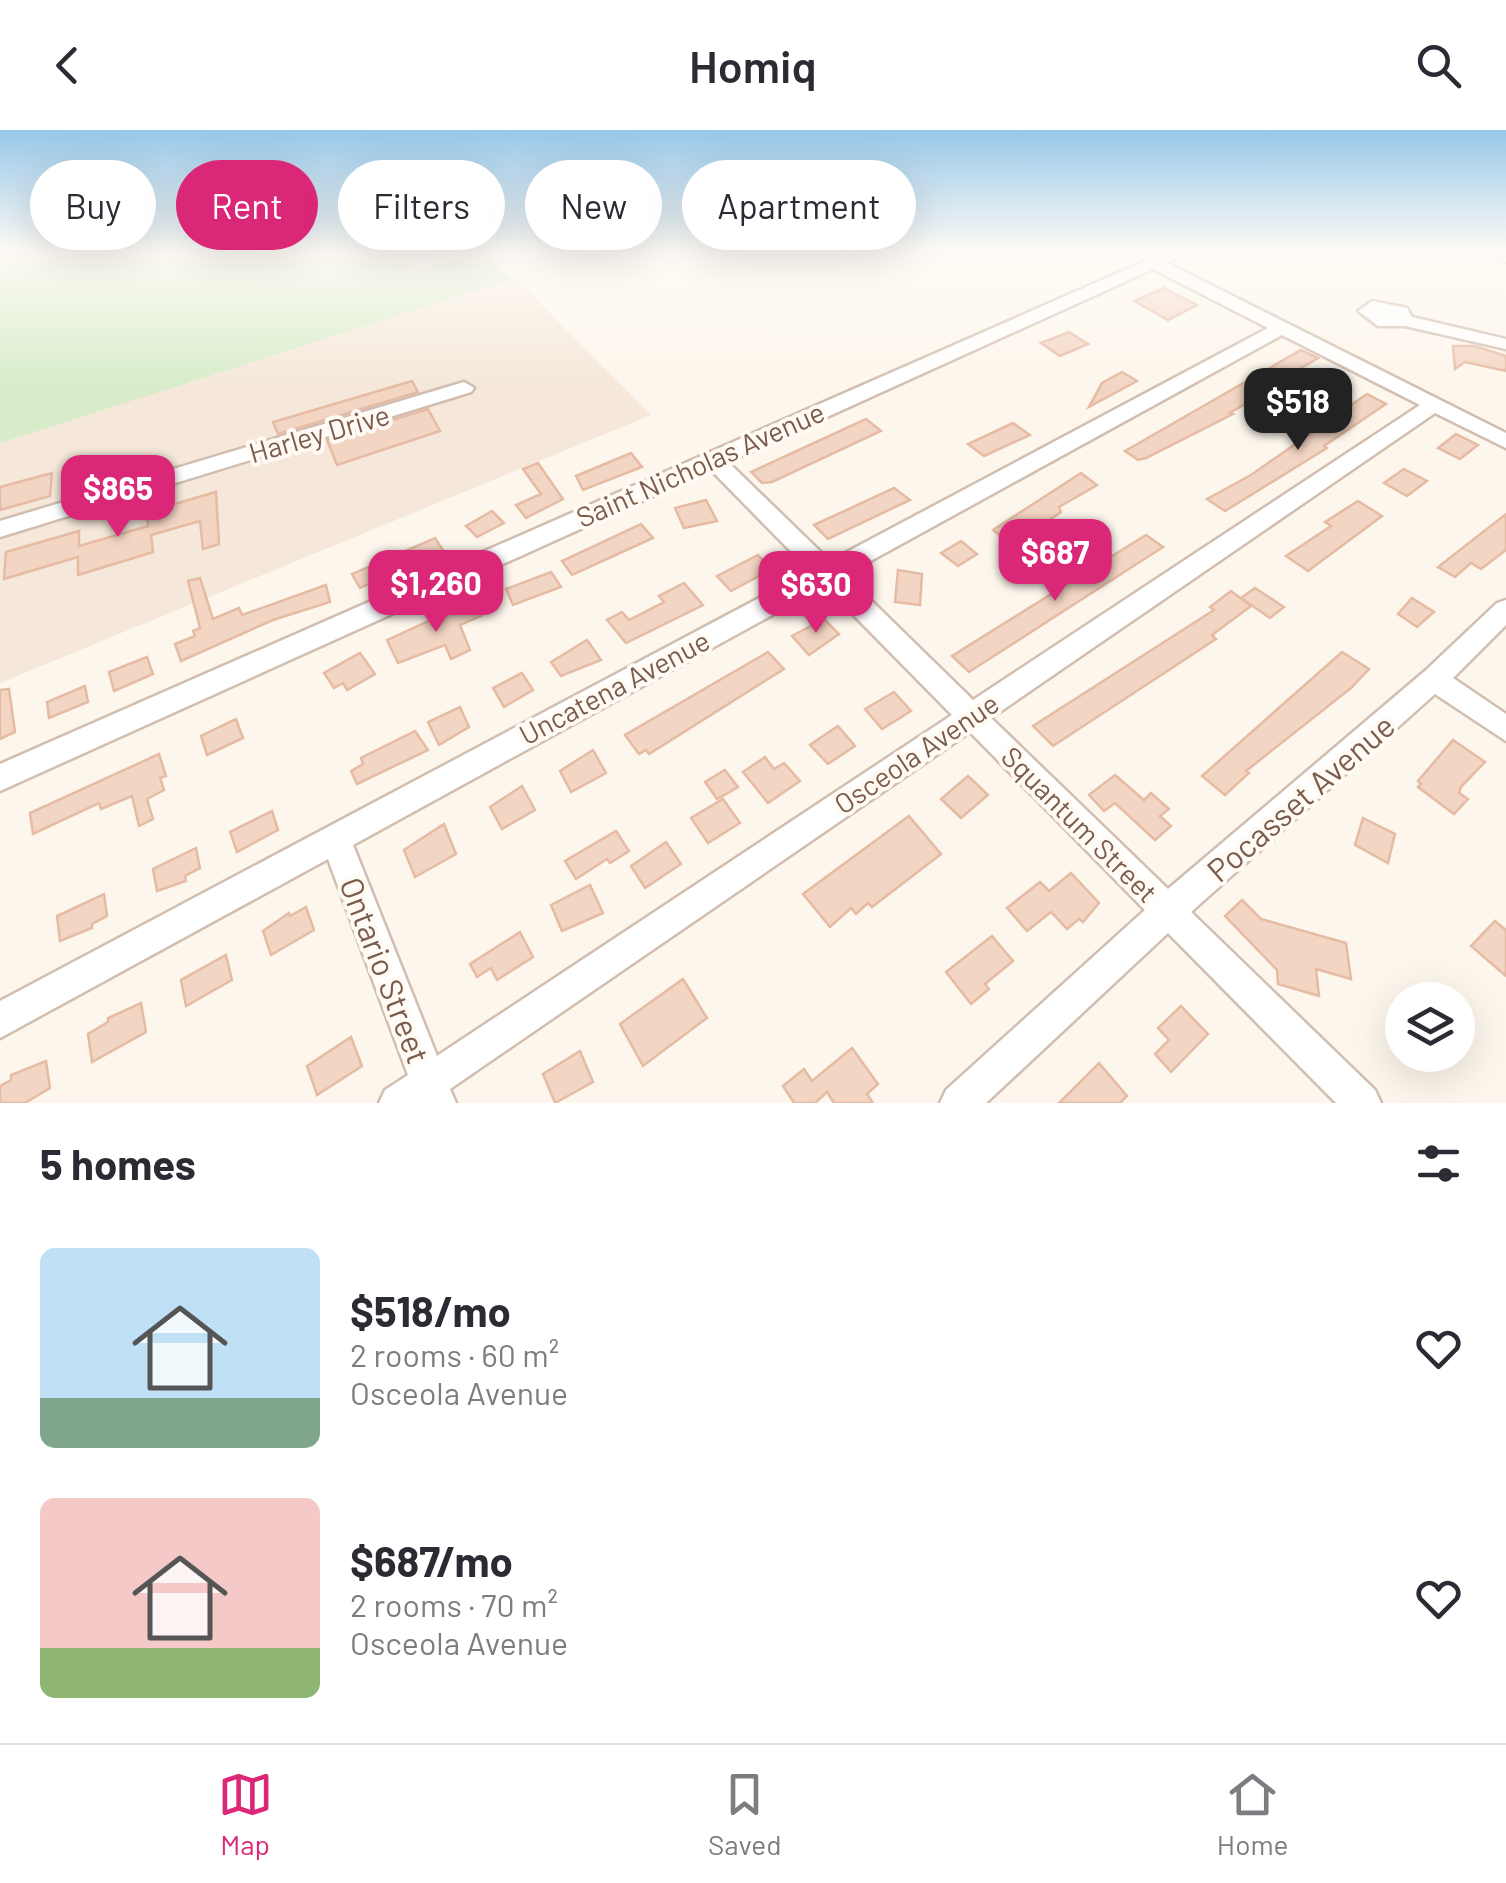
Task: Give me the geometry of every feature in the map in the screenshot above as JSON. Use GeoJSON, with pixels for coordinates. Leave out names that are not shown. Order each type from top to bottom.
{"type":"FeatureCollection","features":[{"type":"Feature","properties":{"kind":"street","name":"Saint Nicholas Avenue"},"geometry":{"type":"LineString","coordinates":[[0,778],[1077,296]]}},
{"type":"Feature","properties":{"kind":"street"},"geometry":{"type":"LineString","coordinates":[[1220,296],[1506,441]]}},
{"type":"Feature","properties":{"kind":"street"},"geometry":{"type":"LineString","coordinates":[[1405,321],[1506,344]]}},
{"type":"Feature","properties":{"kind":"street","name":"Uncatena Avenue"},"geometry":{"type":"LineString","coordinates":[[0,1020],[1282,328]]}},
{"type":"Feature","properties":{"kind":"street","name":"Harley Drive"},"geometry":{"type":"LineString","coordinates":[[0,530],[464,388]]}},
{"type":"Feature","properties":{"kind":"street","name":"Osceola Avenue"},"geometry":{"type":"LineString","coordinates":[[398,1103],[433,1093],[970,717],[1435,404]]}},
{"type":"Feature","properties":{"kind":"street","name":"Squantum Street"},"geometry":{"type":"LineString","coordinates":[[713,460],[1362,1103]]}},
{"type":"Feature","properties":{"kind":"street","name":"Pocasset Avenue"},"geometry":{"type":"LineString","coordinates":[[959,1103],[1168,912],[1434,679],[1506,610]]}},
{"type":"Feature","properties":{"kind":"street"},"geometry":{"type":"LineString","coordinates":[[1434,679],[1506,728]]}},
{"type":"Feature","properties":{"kind":"street","name":"Ontario Street"},"geometry":{"type":"LineString","coordinates":[[335,838],[433,1093]]}},
{"type":"Feature","properties":{"kind":"shaded area"},"geometry":{"type":"Polygon","coordinates":[[[457,296],[533,296],[651,415],[0,683],[0,442],[457,296]]]}},
{"type":"Feature","properties":{"kind":"green space"},"geometry":{"type":"Polygon","coordinates":[[[0,296],[458,296],[0,443],[0,296]]]}},
{"type":"Feature","properties":{"kind":"building"},"geometry":{"type":"Polygon","coordinates":[[[1145,296],[1180,296],[1197,305],[1168,320],[1134,301],[1145,296]]]}},
{"type":"Feature","properties":{"kind":"building"},"geometry":{"type":"Polygon","coordinates":[[[1069,332],[1088,344],[1060,356],[1041,343],[1069,332]]]}},
{"type":"Feature","properties":{"kind":"building"},"geometry":{"type":"Polygon","coordinates":[[[1453,346],[1475,346],[1506,356],[1506,371],[1465,362],[1455,369],[1453,346]]]}},
{"type":"Feature","properties":{"kind":"building"},"geometry":{"type":"Polygon","coordinates":[[[1301,350],[1318,358],[1250,398],[1253,399],[1230,413],[1233,414],[1146,458],[1138,460],[1125,451],[1301,350]]]}},
{"type":"Feature","properties":{"kind":"building"},"geometry":{"type":"Polygon","coordinates":[[[1122,372],[1137,381],[1089,407],[1102,383],[1122,372]]]}},
{"type":"Feature","properties":{"kind":"building"},"geometry":{"type":"Polygon","coordinates":[[[412,381],[418,392],[278,434],[273,422],[412,381]]]}},
{"type":"Feature","properties":{"kind":"building"},"geometry":{"type":"Polygon","coordinates":[[[1367,394],[1386,404],[1324,446],[1327,448],[1225,511],[1207,499],[1251,475],[1367,394]]]}},
{"type":"Feature","properties":{"kind":"building"},"geometry":{"type":"Polygon","coordinates":[[[428,409],[440,431],[337,465],[327,440],[428,409]]]}},
{"type":"Feature","properties":{"kind":"building"},"geometry":{"type":"Polygon","coordinates":[[[866,419],[881,431],[772,482],[762,483],[751,472],[866,419]]]}},
{"type":"Feature","properties":{"kind":"building"},"geometry":{"type":"Polygon","coordinates":[[[1013,423],[1030,435],[984,456],[968,444],[1013,423]]]}},
{"type":"Feature","properties":{"kind":"building"},"geometry":{"type":"Polygon","coordinates":[[[1456,434],[1478,445],[1460,459],[1438,448],[1456,434]]]}},
{"type":"Feature","properties":{"kind":"building"},"geometry":{"type":"Polygon","coordinates":[[[631,453],[642,467],[583,490],[576,476],[631,453]]]}},
{"type":"Feature","properties":{"kind":"building"},"geometry":{"type":"Polygon","coordinates":[[[538,463],[563,499],[526,518],[516,505],[541,494],[523,469],[538,463]]]}},
{"type":"Feature","properties":{"kind":"building"},"geometry":{"type":"Polygon","coordinates":[[[1404,469],[1427,481],[1407,496],[1384,483],[1404,469]]]}},
{"type":"Feature","properties":{"kind":"building"},"geometry":{"type":"Polygon","coordinates":[[[52,473],[50,496],[0,510],[0,487],[52,473]]]}},
{"type":"Feature","properties":{"kind":"building"},"geometry":{"type":"Polygon","coordinates":[[[1081,473],[1097,485],[1059,507],[1061,512],[1024,538],[1010,543],[993,530],[1081,473]]]}},
{"type":"Feature","properties":{"kind":"building"},"geometry":{"type":"Polygon","coordinates":[[[894,488],[910,500],[828,539],[814,525],[894,488]]]}},
{"type":"Feature","properties":{"kind":"building"},"geometry":{"type":"Polygon","coordinates":[[[216,492],[219,544],[203,549],[200,521],[151,535],[153,552],[78,575],[78,557],[4,579],[6,552],[79,531],[79,546],[148,526],[147,512],[216,492]]]}},
{"type":"Feature","properties":{"kind":"building"},"geometry":{"type":"Polygon","coordinates":[[[706,500],[717,521],[684,528],[675,508],[706,500]]]}},
{"type":"Feature","properties":{"kind":"building"},"geometry":{"type":"Polygon","coordinates":[[[1358,501],[1382,516],[1308,571],[1286,556],[1331,526],[1325,522],[1358,501]]]}},
{"type":"Feature","properties":{"kind":"building"},"geometry":{"type":"Polygon","coordinates":[[[492,511],[504,523],[477,537],[466,526],[492,511]]]}},
{"type":"Feature","properties":{"kind":"building"},"geometry":{"type":"Polygon","coordinates":[[[1506,514],[1506,550],[1481,569],[1471,563],[1455,577],[1438,567],[1506,514]]]}},
{"type":"Feature","properties":{"kind":"building"},"geometry":{"type":"Polygon","coordinates":[[[641,524],[653,538],[572,575],[562,561],[641,524]]]}},
{"type":"Feature","properties":{"kind":"building"},"geometry":{"type":"Polygon","coordinates":[[[1146,535],[1163,547],[969,672],[952,656],[1146,535]]]}},
{"type":"Feature","properties":{"kind":"building"},"geometry":{"type":"Polygon","coordinates":[[[435,538],[444,552],[360,588],[352,574],[435,538]]]}},
{"type":"Feature","properties":{"kind":"building"},"geometry":{"type":"Polygon","coordinates":[[[961,541],[977,554],[958,566],[941,553],[961,541]]]}},
{"type":"Feature","properties":{"kind":"building"},"geometry":{"type":"Polygon","coordinates":[[[758,555],[772,569],[731,591],[717,576],[758,555]]]}},
{"type":"Feature","properties":{"kind":"building"},"geometry":{"type":"Polygon","coordinates":[[[898,570],[922,574],[920,605],[895,602],[898,570]]]}},
{"type":"Feature","properties":{"kind":"building"},"geometry":{"type":"Polygon","coordinates":[[[551,572],[561,587],[513,605],[506,589],[551,572]]]}},
{"type":"Feature","properties":{"kind":"building"},"geometry":{"type":"Polygon","coordinates":[[[200,578],[213,619],[239,608],[242,615],[326,585],[330,602],[273,620],[181,661],[175,644],[195,636],[193,631],[200,628],[188,581],[200,578]]]}},
{"type":"Feature","properties":{"kind":"building"},"geometry":{"type":"Polygon","coordinates":[[[684,583],[703,605],[626,643],[607,620],[622,612],[629,620],[664,602],[659,596],[684,583]]]}},
{"type":"Feature","properties":{"kind":"building"},"geometry":{"type":"Polygon","coordinates":[[[1255,588],[1284,607],[1270,618],[1241,598],[1255,588]]]}},
{"type":"Feature","properties":{"kind":"building"},"geometry":{"type":"Polygon","coordinates":[[[1231,591],[1251,606],[1212,635],[1216,639],[1053,746],[1033,726],[1214,610],[1210,607],[1231,591]]]}},
{"type":"Feature","properties":{"kind":"building"},"geometry":{"type":"Polygon","coordinates":[[[1412,598],[1434,612],[1417,627],[1398,614],[1412,598]]]}},
{"type":"Feature","properties":{"kind":"building"},"geometry":{"type":"Polygon","coordinates":[[[472,601],[481,616],[460,625],[470,650],[451,659],[445,645],[398,663],[387,640],[472,601]]]}},
{"type":"Feature","properties":{"kind":"building"},"geometry":{"type":"Polygon","coordinates":[[[824,619],[839,634],[809,655],[792,636],[824,619]]]}},
{"type":"Feature","properties":{"kind":"building"},"geometry":{"type":"Polygon","coordinates":[[[587,640],[601,660],[561,676],[551,662],[587,640]]]}},
{"type":"Feature","properties":{"kind":"building"},"geometry":{"type":"Polygon","coordinates":[[[768,652],[784,669],[649,754],[646,750],[639,754],[625,735],[768,652]]]}},
{"type":"Feature","properties":{"kind":"building"},"geometry":{"type":"Polygon","coordinates":[[[1342,652],[1369,669],[1351,688],[1246,771],[1249,773],[1225,795],[1202,776],[1342,652]]]}},
{"type":"Feature","properties":{"kind":"building"},"geometry":{"type":"Polygon","coordinates":[[[360,653],[375,674],[347,690],[343,683],[334,688],[324,673],[360,653]]]}},
{"type":"Feature","properties":{"kind":"building"},"geometry":{"type":"Polygon","coordinates":[[[147,657],[153,674],[114,691],[109,672],[147,657]]]}},
{"type":"Feature","properties":{"kind":"building"},"geometry":{"type":"Polygon","coordinates":[[[522,673],[533,690],[504,707],[493,688],[522,673]]]}},
{"type":"Feature","properties":{"kind":"building"},"geometry":{"type":"Polygon","coordinates":[[[85,686],[88,702],[49,718],[47,702],[85,686]]]}},
{"type":"Feature","properties":{"kind":"building"},"geometry":{"type":"Polygon","coordinates":[[[9,689],[15,732],[0,739],[0,690],[9,689]]]}},
{"type":"Feature","properties":{"kind":"building"},"geometry":{"type":"Polygon","coordinates":[[[894,692],[911,711],[882,729],[865,709],[894,692]]]}},
{"type":"Feature","properties":{"kind":"building"},"geometry":{"type":"Polygon","coordinates":[[[460,707],[469,727],[439,745],[428,722],[460,707]]]}},
{"type":"Feature","properties":{"kind":"building"},"geometry":{"type":"Polygon","coordinates":[[[236,719],[243,738],[207,755],[201,736],[236,719]]]}},
{"type":"Feature","properties":{"kind":"building"},"geometry":{"type":"Polygon","coordinates":[[[838,726],[855,746],[828,764],[810,745],[838,726]]]}},
{"type":"Feature","properties":{"kind":"building"},"geometry":{"type":"Polygon","coordinates":[[[415,731],[428,750],[357,784],[351,771],[363,764],[361,758],[415,731]]]}},
{"type":"Feature","properties":{"kind":"building"},"geometry":{"type":"Polygon","coordinates":[[[1453,740],[1485,762],[1461,787],[1459,793],[1468,799],[1454,814],[1418,787],[1418,781],[1453,740]]]}},
{"type":"Feature","properties":{"kind":"building"},"geometry":{"type":"Polygon","coordinates":[[[593,750],[606,773],[571,792],[560,771],[593,750]]]}},
{"type":"Feature","properties":{"kind":"building"},"geometry":{"type":"Polygon","coordinates":[[[159,754],[166,776],[160,778],[164,790],[147,799],[153,819],[139,826],[132,796],[101,809],[99,803],[33,834],[30,813],[159,754]]]}},
{"type":"Feature","properties":{"kind":"building"},"geometry":{"type":"Polygon","coordinates":[[[765,757],[774,769],[784,763],[800,781],[768,803],[743,772],[765,757]]]}},
{"type":"Feature","properties":{"kind":"building"},"geometry":{"type":"Polygon","coordinates":[[[725,770],[738,787],[717,799],[705,782],[725,770]]]}},
{"type":"Feature","properties":{"kind":"building"},"geometry":{"type":"Polygon","coordinates":[[[1115,775],[1144,800],[1151,793],[1169,809],[1160,816],[1171,826],[1155,840],[1115,803],[1104,811],[1089,795],[1115,775]]]}},
{"type":"Feature","properties":{"kind":"building"},"geometry":{"type":"Polygon","coordinates":[[[968,776],[988,795],[961,818],[941,799],[968,776]]]}},
{"type":"Feature","properties":{"kind":"building"},"geometry":{"type":"Polygon","coordinates":[[[522,786],[535,810],[502,829],[490,807],[522,786]]]}},
{"type":"Feature","properties":{"kind":"building"},"geometry":{"type":"Polygon","coordinates":[[[723,799],[740,823],[708,843],[691,818],[723,799]]]}},
{"type":"Feature","properties":{"kind":"building"},"geometry":{"type":"Polygon","coordinates":[[[272,811],[278,830],[237,852],[230,832],[272,811]]]}},
{"type":"Feature","properties":{"kind":"building"},"geometry":{"type":"Polygon","coordinates":[[[909,816],[941,854],[872,907],[868,903],[856,914],[851,908],[830,927],[803,894],[909,816]]]}},
{"type":"Feature","properties":{"kind":"building"},"geometry":{"type":"Polygon","coordinates":[[[1363,818],[1395,834],[1388,863],[1355,845],[1363,818]]]}},
{"type":"Feature","properties":{"kind":"building"},"geometry":{"type":"Polygon","coordinates":[[[444,824],[456,854],[415,877],[404,850],[444,824]]]}},
{"type":"Feature","properties":{"kind":"building"},"geometry":{"type":"Polygon","coordinates":[[[616,831],[629,851],[610,863],[607,859],[576,879],[565,861],[616,831]]]}},
{"type":"Feature","properties":{"kind":"building"},"geometry":{"type":"Polygon","coordinates":[[[666,842],[681,864],[645,888],[631,866],[666,842]]]}},
{"type":"Feature","properties":{"kind":"building"},"geometry":{"type":"Polygon","coordinates":[[[196,848],[200,868],[185,876],[186,881],[157,891],[153,869],[196,848]]]}},
{"type":"Feature","properties":{"kind":"building"},"geometry":{"type":"Polygon","coordinates":[[[1071,873],[1099,903],[1083,922],[1079,919],[1067,929],[1051,912],[1027,931],[1007,908],[1040,882],[1049,891],[1071,873]]]}},
{"type":"Feature","properties":{"kind":"building"},"geometry":{"type":"Polygon","coordinates":[[[590,885],[603,913],[562,931],[551,905],[590,885]]]}},
{"type":"Feature","properties":{"kind":"building"},"geometry":{"type":"Polygon","coordinates":[[[104,894],[107,916],[92,924],[92,928],[60,941],[57,916],[104,894]]]}},
{"type":"Feature","properties":{"kind":"building"},"geometry":{"type":"Polygon","coordinates":[[[1242,900],[1261,919],[1346,943],[1351,979],[1316,969],[1319,996],[1278,984],[1277,970],[1225,916],[1242,900]]]}},
{"type":"Feature","properties":{"kind":"building"},"geometry":{"type":"Polygon","coordinates":[[[306,907],[314,930],[271,955],[263,931],[289,913],[290,916],[306,907]]]}},
{"type":"Feature","properties":{"kind":"building"},"geometry":{"type":"Polygon","coordinates":[[[1495,921],[1506,930],[1506,976],[1471,946],[1495,921]]]}},
{"type":"Feature","properties":{"kind":"building"},"geometry":{"type":"Polygon","coordinates":[[[520,932],[533,957],[497,980],[491,968],[477,977],[470,964],[520,932]]]}},
{"type":"Feature","properties":{"kind":"building"},"geometry":{"type":"Polygon","coordinates":[[[992,936],[1013,961],[985,984],[989,989],[971,1004],[946,972],[992,936]]]}},
{"type":"Feature","properties":{"kind":"building"},"geometry":{"type":"Polygon","coordinates":[[[226,955],[232,980],[186,1006],[181,980],[226,955]]]}},
{"type":"Feature","properties":{"kind":"building"},"geometry":{"type":"Polygon","coordinates":[[[683,979],[707,1018],[643,1066],[620,1024],[683,979]]]}},
{"type":"Feature","properties":{"kind":"building"},"geometry":{"type":"Polygon","coordinates":[[[141,1003],[146,1032],[92,1062],[88,1034],[108,1022],[108,1018],[141,1003]]]}},
{"type":"Feature","properties":{"kind":"building"},"geometry":{"type":"Polygon","coordinates":[[[1181,1006],[1208,1034],[1171,1072],[1155,1054],[1169,1040],[1158,1028],[1181,1006]]]}},
{"type":"Feature","properties":{"kind":"building"},"geometry":{"type":"Polygon","coordinates":[[[351,1037],[362,1066],[317,1095],[307,1066],[351,1037]]]}},
{"type":"Feature","properties":{"kind":"building"},"geometry":{"type":"Polygon","coordinates":[[[852,1048],[878,1084],[867,1094],[873,1103],[834,1103],[827,1092],[815,1103],[794,1103],[783,1086],[804,1069],[812,1081],[852,1048]]]}},
{"type":"Feature","properties":{"kind":"building"},"geometry":{"type":"Polygon","coordinates":[[[580,1051],[593,1082],[555,1103],[543,1074],[580,1051]]]}},
{"type":"Feature","properties":{"kind":"building"},"geometry":{"type":"Polygon","coordinates":[[[46,1061],[50,1088],[25,1103],[0,1103],[0,1086],[11,1080],[11,1075],[46,1061]]]}},
{"type":"Feature","properties":{"kind":"building"},"geometry":{"type":"Polygon","coordinates":[[[1099,1063],[1127,1096],[1120,1103],[1059,1103],[1099,1063]]]}}]}
